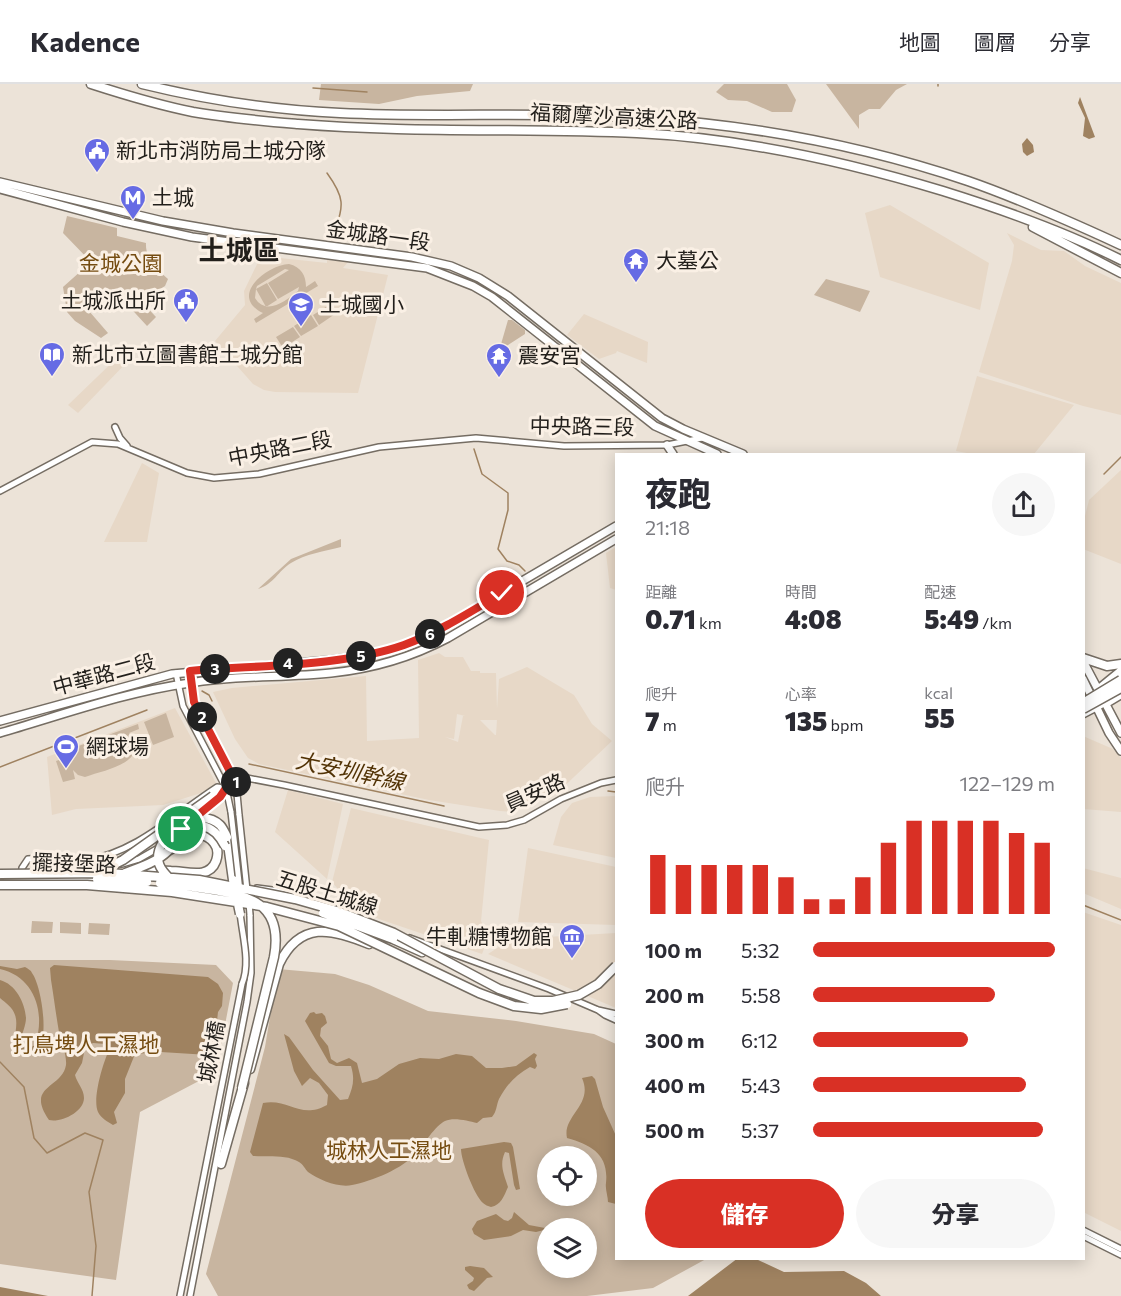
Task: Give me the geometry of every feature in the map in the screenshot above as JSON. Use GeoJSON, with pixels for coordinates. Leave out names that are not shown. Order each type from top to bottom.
{"type":"FeatureCollection","features":[{"type":"Feature","properties":{"kind":"highway","name":"福爾摩沙高速公路"},"geometry":{"type":"LineString","coordinates":[[91,84],[153,103],[196,112],[284,123],[427,130],[639,134],[706,139],[771,148],[904,179],[1006,212],[1084,241],[1121,260]]}},
{"type":"Feature","properties":{"kind":"highway","name":"福爾摩沙高速公路"},"geometry":{"type":"LineString","coordinates":[[142,84],[236,103],[340,113],[544,114],[642,118],[709,124],[773,134],[908,163],[966,181],[1038,208],[1121,245]]}},
{"type":"Feature","properties":{"kind":"highway"},"geometry":{"type":"LineString","coordinates":[[1006,212],[1121,273]]}},
{"type":"Feature","properties":{"kind":"highway"},"geometry":{"type":"LineString","coordinates":[[1085,660],[1107,666],[1121,664]]}},
{"type":"Feature","properties":{"kind":"highway"},"geometry":{"type":"LineString","coordinates":[[1095,692],[1121,671]]}},
{"type":"Feature","properties":{"kind":"highway"},"geometry":{"type":"LineString","coordinates":[[1085,700],[1121,680]]}},
{"type":"Feature","properties":{"kind":"highway"},"geometry":{"type":"LineString","coordinates":[[1085,708],[1121,688]]}},
{"type":"Feature","properties":{"kind":"highway"},"geometry":{"type":"LineString","coordinates":[[1106,703],[1121,694]]}},
{"type":"Feature","properties":{"kind":"highway"},"geometry":{"type":"LineString","coordinates":[[75,878],[104,870],[123,860],[226,788]]}},
{"type":"Feature","properties":{"kind":"highway"},"geometry":{"type":"LineString","coordinates":[[233,880],[227,837],[215,821],[200,819],[185,822],[165,838],[160,851],[160,865],[171,880],[300,905],[344,920],[442,960]]}},
{"type":"Feature","properties":{"kind":"highway"},"geometry":{"type":"LineString","coordinates":[[167,852],[188,829],[196,826],[209,828],[217,833],[225,846],[240,914]]}},
{"type":"Feature","properties":{"kind":"highway"},"geometry":{"type":"LineString","coordinates":[[0,877],[96,879],[119,875],[138,869],[188,837],[196,835],[208,838],[217,848],[214,865],[207,871],[191,874],[173,871],[99,873],[82,864]]}},
{"type":"Feature","properties":{"kind":"highway","name":"五股土城線"},"geometry":{"type":"LineString","coordinates":[[0,877],[120,874],[199,880],[250,889],[337,911],[394,933],[442,960],[519,998],[544,1002],[564,1000],[585,992],[604,980],[615,967]]}},
{"type":"Feature","properties":{"kind":"highway"},"geometry":{"type":"LineString","coordinates":[[24,876],[168,883],[243,895],[259,903],[266,911],[273,924],[277,944],[221,1164]]}},
{"type":"Feature","properties":{"kind":"highway","name":"五股土城線"},"geometry":{"type":"LineString","coordinates":[[0,885],[87,885],[172,892],[267,907],[339,926],[500,1001],[525,1008],[555,1007],[574,1001],[600,987],[615,972]]}},
{"type":"Feature","properties":{"kind":"highway"},"geometry":{"type":"LineString","coordinates":[[242,1088],[256,1051],[279,964],[285,951],[295,941],[318,931],[330,931],[424,967]]}},
{"type":"Feature","properties":{"kind":"main road","name":"金城路一段"},"geometry":{"type":"LineString","coordinates":[[0,182],[163,222],[381,252],[431,260],[451,266],[478,278],[508,296],[652,411],[702,438]]}},
{"type":"Feature","properties":{"kind":"main road","name":"金城路一段"},"geometry":{"type":"LineString","coordinates":[[0,189],[123,222],[192,237],[427,268],[473,286],[492,297],[656,426],[687,442]]}},
{"type":"Feature","properties":{"kind":"main road"},"geometry":{"type":"LineString","coordinates":[[696,453],[702,438],[741,453]]}},
{"type":"Feature","properties":{"kind":"main road"},"geometry":{"type":"LineString","coordinates":[[687,442],[707,453],[711,441]]}},
{"type":"Feature","properties":{"kind":"main road"},"geometry":{"type":"LineString","coordinates":[[667,445],[672,453]]}},
{"type":"Feature","properties":{"kind":"main road","name":"中華路二段"},"geometry":{"type":"LineString","coordinates":[[0,721],[176,673],[331,660],[374,654],[404,645],[437,631],[615,527]]}},
{"type":"Feature","properties":{"kind":"main road","name":"中華路二段"},"geometry":{"type":"LineString","coordinates":[[0,733],[178,684],[212,679],[333,673],[377,665],[407,656],[448,638],[615,540]]}},
{"type":"Feature","properties":{"kind":"main road"},"geometry":{"type":"LineString","coordinates":[[1085,664],[1095,692],[1096,708],[1121,751]]}},
{"type":"Feature","properties":{"kind":"main road"},"geometry":{"type":"LineString","coordinates":[[1085,681],[1106,703],[1121,733]]}},
{"type":"Feature","properties":{"kind":"street"},"geometry":{"type":"LineString","coordinates":[[115,427],[120,438],[129,447]]}},
{"type":"Feature","properties":{"kind":"street","name":"中央路三段"},"geometry":{"type":"LineString","coordinates":[[476,438],[564,446],[667,445],[702,438]]}},
{"type":"Feature","properties":{"kind":"street","name":"中央路二段"},"geometry":{"type":"LineString","coordinates":[[0,491],[92,442],[129,447],[187,473],[214,478],[259,474],[379,447],[476,438]]}},
{"type":"Feature","properties":{"kind":"street"},"geometry":{"type":"LineString","coordinates":[[24,876],[22,868],[28,859],[52,859],[100,868],[139,859],[159,848],[220,797],[226,788],[236,783],[194,702],[190,671]]}},
{"type":"Feature","properties":{"kind":"street","name":"城林橋"},"geometry":{"type":"LineString","coordinates":[[176,673],[183,706],[226,788],[231,812],[246,959],[245,977],[180,1296]]}},
{"type":"Feature","properties":{"kind":"street"},"geometry":{"type":"LineString","coordinates":[[1085,700],[1095,692]]}},
{"type":"Feature","properties":{"kind":"street"},"geometry":{"type":"LineString","coordinates":[[1085,714],[1106,703]]}},
{"type":"Feature","properties":{"kind":"street","name":"員安路"},"geometry":{"type":"LineString","coordinates":[[236,783],[247,778],[465,826],[479,827],[507,825],[524,820],[571,795],[601,783],[615,780]]}},
{"type":"Feature","properties":{"kind":"street","name":"城林橋"},"geometry":{"type":"LineString","coordinates":[[190,1296],[251,973],[250,915],[236,783]]}},
{"type":"Feature","properties":{"kind":"street"},"geometry":{"type":"LineString","coordinates":[[82,864],[131,846],[217,787],[226,788]]}},
{"type":"Feature","properties":{"kind":"street","name":"擺接堡路"},"geometry":{"type":"LineString","coordinates":[[24,876],[146,883],[209,882],[295,893],[549,989],[598,1010],[615,1014]]}},
{"type":"Feature","properties":{"kind":"street","name":"擺接堡路"},"geometry":{"type":"LineString","coordinates":[[598,1010],[615,1020]]}},
{"type":"Feature","properties":{"kind":"street"},"geometry":{"type":"LineString","coordinates":[[1085,1231],[1121,1249]]}},
{"type":"Feature","properties":{"kind":"street"},"geometry":{"type":"LineString","coordinates":[[1085,1237],[1121,1255]]}},
{"type":"Feature","properties":{"kind":"shaded area"},"geometry":{"type":"Polygon","coordinates":[[[1080,97],[1095,137],[1089,139],[1083,136],[1085,118],[1078,103],[1080,97]]]}},
{"type":"Feature","properties":{"kind":"shaded area"},"geometry":{"type":"Polygon","coordinates":[[[1027,138],[1033,145],[1034,152],[1027,156],[1023,152],[1022,144],[1027,138]]]}},
{"type":"Feature","properties":{"kind":"shaded area"},"geometry":{"type":"Polygon","coordinates":[[[890,205],[989,263],[980,310],[880,277],[865,213],[890,205]]]}},
{"type":"Feature","properties":{"kind":"shaded area"},"geometry":{"type":"Polygon","coordinates":[[[1007,233],[1041,250],[1064,251],[1085,266],[1121,283],[1121,415],[1083,406],[979,372],[1012,261],[1014,245],[1007,233]]]}},
{"type":"Feature","properties":{"kind":"shaded area","name":"土城國小"},"geometry":{"type":"Polygon","coordinates":[[[261,256],[327,263],[327,260],[348,262],[343,268],[388,275],[358,393],[264,390],[253,384],[215,341],[245,305],[244,291],[261,256]]]}},
{"type":"Feature","properties":{"kind":"shaded area"},"geometry":{"type":"Polygon","coordinates":[[[584,314],[648,342],[647,363],[617,351],[599,359],[567,335],[584,314]]]}},
{"type":"Feature","properties":{"kind":"shaded area"},"geometry":{"type":"Polygon","coordinates":[[[124,351],[130,359],[78,413],[68,405],[124,351]]]}},
{"type":"Feature","properties":{"kind":"shaded area"},"geometry":{"type":"Polygon","coordinates":[[[977,376],[1074,405],[1035,453],[956,451],[977,376]]]}},
{"type":"Feature","properties":{"kind":"shaded area"},"geometry":{"type":"Polygon","coordinates":[[[142,463],[159,473],[147,542],[104,542],[142,463]]]}},
{"type":"Feature","properties":{"kind":"shaded area"},"geometry":{"type":"Polygon","coordinates":[[[1121,470],[1121,564],[1085,550],[1085,516],[1089,500],[1121,470]]]}},
{"type":"Feature","properties":{"kind":"shaded area"},"geometry":{"type":"Polygon","coordinates":[[[615,548],[615,590],[610,588],[606,553],[615,548]]]}},
{"type":"Feature","properties":{"kind":"shaded area"},"geometry":{"type":"Polygon","coordinates":[[[439,653],[445,657],[463,657],[471,671],[496,673],[497,709],[499,679],[527,667],[574,695],[592,724],[612,741],[556,794],[513,812],[500,811],[429,800],[259,764],[248,758],[235,739],[213,692],[232,688],[366,676],[367,741],[419,738],[418,660],[439,653]],[[457,714],[454,739],[445,737],[458,742],[463,716],[465,716],[457,714]],[[480,720],[495,735],[496,735],[497,720],[480,720]]]}},
{"type":"Feature","properties":{"kind":"shaded area"},"geometry":{"type":"Polygon","coordinates":[[[175,708],[216,783],[201,793],[163,805],[76,809],[52,815],[47,757],[175,708]]]}},
{"type":"Feature","properties":{"kind":"shaded area"},"geometry":{"type":"Polygon","coordinates":[[[1085,737],[1113,749],[1121,758],[1121,812],[1085,809],[1085,737]]]}},
{"type":"Feature","properties":{"kind":"shaded area"},"geometry":{"type":"Polygon","coordinates":[[[288,790],[343,804],[327,879],[275,832],[288,790]]]}},
{"type":"Feature","properties":{"kind":"shaded area"},"geometry":{"type":"Polygon","coordinates":[[[615,796],[615,858],[553,845],[561,817],[572,803],[590,797],[615,796]]]}},
{"type":"Feature","properties":{"kind":"shaded area"},"geometry":{"type":"Polygon","coordinates":[[[351,808],[489,840],[481,921],[489,936],[482,954],[379,919],[353,907],[332,882],[351,808]]]}},
{"type":"Feature","properties":{"kind":"shaded area"},"geometry":{"type":"Polygon","coordinates":[[[528,848],[615,867],[615,925],[518,922],[528,848]]]}},
{"type":"Feature","properties":{"kind":"shaded area"},"geometry":{"type":"Polygon","coordinates":[[[1085,869],[1121,878],[1121,909],[1085,894],[1085,869]]]}},
{"type":"Feature","properties":{"kind":"shaded area"},"geometry":{"type":"Polygon","coordinates":[[[1085,913],[1121,925],[1121,1231],[1085,1213],[1085,913]]]}},
{"type":"Feature","properties":{"kind":"shaded area"},"geometry":{"type":"Polygon","coordinates":[[[615,933],[615,1008],[488,954],[511,939],[615,933]]]}},
{"type":"Feature","properties":{"kind":"shaded area"},"geometry":{"type":"Polygon","coordinates":[[[54,965],[208,977],[218,984],[223,993],[222,1006],[218,1012],[214,1047],[209,1055],[161,1052],[135,1054],[125,1079],[125,1093],[114,1112],[117,1123],[113,1125],[98,1112],[96,1099],[109,1050],[106,1044],[93,1043],[85,1048],[82,1063],[75,1075],[83,1092],[83,1103],[76,1112],[65,1118],[49,1120],[41,1100],[47,1088],[63,1073],[66,1065],[51,980],[50,968],[54,965]]]}},
{"type":"Feature","properties":{"kind":"shaded area"},"geometry":{"type":"Polygon","coordinates":[[[0,966],[17,969],[25,967],[31,971],[36,980],[42,1003],[43,1030],[42,1042],[38,1051],[32,1055],[24,1054],[16,1045],[15,1015],[0,998],[0,980],[15,990],[24,1006],[25,1027],[20,1041],[28,1049],[35,1045],[38,1033],[38,1009],[35,998],[22,980],[0,969],[0,966]]]}},
{"type":"Feature","properties":{"kind":"shaded area"},"geometry":{"type":"Polygon","coordinates":[[[310,1013],[325,1016],[327,1023],[321,1028],[320,1036],[328,1046],[331,1059],[337,1063],[349,1058],[357,1063],[362,1083],[377,1079],[399,1064],[420,1058],[439,1059],[456,1054],[472,1056],[486,1068],[502,1068],[516,1066],[534,1053],[537,1055],[535,1059],[537,1066],[535,1069],[530,1067],[525,1070],[509,1084],[499,1099],[492,1117],[483,1118],[477,1123],[457,1119],[445,1121],[411,1158],[396,1169],[360,1183],[347,1186],[335,1184],[308,1172],[294,1159],[253,1156],[250,1152],[263,1103],[280,1103],[302,1110],[318,1109],[327,1105],[328,1095],[319,1083],[310,1078],[302,1086],[294,1071],[284,1034],[289,1037],[313,1070],[340,1100],[348,1099],[353,1083],[351,1066],[336,1066],[329,1063],[305,1021],[310,1013]]]}},
{"type":"Feature","properties":{"kind":"shaded area"},"geometry":{"type":"Polygon","coordinates":[[[592,1076],[615,1134],[615,1204],[608,1202],[605,1165],[597,1153],[597,1146],[588,1146],[567,1138],[569,1123],[581,1103],[585,1087],[582,1078],[592,1076]]]}},
{"type":"Feature","properties":{"kind":"shaded area"},"geometry":{"type":"Polygon","coordinates":[[[504,1142],[511,1143],[513,1147],[520,1189],[516,1190],[509,1153],[505,1152],[502,1165],[508,1187],[500,1202],[491,1207],[479,1199],[466,1169],[461,1149],[504,1142]]]}},
{"type":"Feature","properties":{"kind":"shaded area"},"geometry":{"type":"Polygon","coordinates":[[[514,1212],[529,1225],[537,1226],[537,1232],[523,1230],[511,1236],[484,1240],[474,1234],[472,1229],[477,1221],[496,1214],[508,1221],[514,1212]]]}},
{"type":"Feature","properties":{"kind":"shaded area"},"geometry":{"type":"Polygon","coordinates":[[[735,1260],[758,1260],[784,1272],[844,1271],[866,1283],[881,1296],[688,1296],[735,1260]]]}},
{"type":"Feature","properties":{"kind":"shaded area"},"geometry":{"type":"Polygon","coordinates":[[[465,1267],[484,1268],[493,1277],[487,1278],[474,1291],[469,1289],[467,1285],[474,1278],[465,1270],[465,1267]]]}},
{"type":"Feature","properties":{"kind":"shaded area"},"geometry":{"type":"Polygon","coordinates":[[[0,1287],[48,1296],[0,1296],[0,1287]]]}},
{"type":"Feature","properties":{"kind":"green space"},"geometry":{"type":"Polygon","coordinates":[[[321,84],[473,84],[470,91],[417,96],[379,104],[319,100],[321,84]]]}},
{"type":"Feature","properties":{"kind":"green space"},"geometry":{"type":"Polygon","coordinates":[[[724,84],[787,84],[796,100],[792,112],[772,112],[747,101],[728,100],[716,92],[724,84]]]}},
{"type":"Feature","properties":{"kind":"green space"},"geometry":{"type":"Polygon","coordinates":[[[826,84],[907,84],[896,90],[880,109],[869,109],[859,115],[859,129],[826,84]]]}},
{"type":"Feature","properties":{"kind":"green space","name":"金城公園"},"geometry":{"type":"Polygon","coordinates":[[[67,216],[117,228],[117,236],[146,243],[147,254],[168,279],[165,286],[141,301],[156,317],[147,326],[113,289],[89,311],[108,333],[101,338],[75,321],[67,312],[63,287],[91,262],[63,233],[67,216]]]}},
{"type":"Feature","properties":{"kind":"green space"},"geometry":{"type":"Polygon","coordinates":[[[293,265],[304,275],[306,287],[315,281],[318,286],[256,323],[254,319],[263,313],[253,306],[249,298],[250,290],[262,275],[280,266],[293,265]],[[285,269],[257,286],[255,298],[266,307],[288,299],[298,291],[299,287],[278,299],[268,283],[289,270],[285,269]]]}},
{"type":"Feature","properties":{"kind":"green space"},"geometry":{"type":"Polygon","coordinates":[[[826,279],[870,291],[860,312],[814,295],[826,279]]]}},
{"type":"Feature","properties":{"kind":"green space"},"geometry":{"type":"Polygon","coordinates":[[[267,283],[277,300],[265,306],[256,289],[267,283]]]}},
{"type":"Feature","properties":{"kind":"green space"},"geometry":{"type":"Polygon","coordinates":[[[329,305],[335,314],[319,325],[313,315],[329,305]]]}},
{"type":"Feature","properties":{"kind":"green space"},"geometry":{"type":"Polygon","coordinates":[[[311,315],[318,326],[301,336],[294,326],[311,315]]]}},
{"type":"Feature","properties":{"kind":"green space"},"geometry":{"type":"Polygon","coordinates":[[[508,320],[512,320],[525,330],[525,334],[499,351],[508,320]]]}},
{"type":"Feature","properties":{"kind":"green space"},"geometry":{"type":"Polygon","coordinates":[[[293,327],[300,337],[283,348],[276,337],[293,327]]]}},
{"type":"Feature","properties":{"kind":"green space"},"geometry":{"type":"Polygon","coordinates":[[[341,539],[341,547],[297,560],[268,584],[258,589],[291,559],[341,539]]]}},
{"type":"Feature","properties":{"kind":"green space"},"geometry":{"type":"Polygon","coordinates":[[[166,713],[174,737],[153,745],[144,722],[166,713]]]}},
{"type":"Feature","properties":{"kind":"green space"},"geometry":{"type":"Polygon","coordinates":[[[138,724],[139,729],[129,733],[137,743],[135,751],[125,762],[85,777],[73,770],[75,779],[63,782],[56,761],[68,757],[69,760],[71,754],[59,758],[57,754],[138,724]]]}},
{"type":"Feature","properties":{"kind":"green space"},"geometry":{"type":"Polygon","coordinates":[[[32,921],[53,922],[52,933],[31,933],[32,921]]]}},
{"type":"Feature","properties":{"kind":"green space"},"geometry":{"type":"Polygon","coordinates":[[[60,922],[81,923],[81,934],[60,933],[60,922]]]}},
{"type":"Feature","properties":{"kind":"green space"},"geometry":{"type":"Polygon","coordinates":[[[89,923],[110,924],[109,935],[88,934],[89,923]]]}},
{"type":"Feature","properties":{"kind":"green space","name":"打鳥埤人工濕地"},"geometry":{"type":"Polygon","coordinates":[[[0,960],[110,960],[216,965],[233,983],[216,1072],[140,1112],[116,1280],[0,1264],[0,960]]]}},
{"type":"Feature","properties":{"kind":"green space","name":"城林人工濕地"},"geometry":{"type":"Polygon","coordinates":[[[278,969],[335,974],[369,985],[428,1011],[516,1021],[594,1034],[615,1044],[615,1260],[704,1260],[653,1288],[587,1296],[218,1296],[206,1274],[265,1047],[278,969]]]}},
{"type":"Feature","properties":{"kind":"waterway"},"geometry":{"type":"LineString","coordinates":[[313,88],[367,92]]}},
{"type":"Feature","properties":{"kind":"waterway"},"geometry":{"type":"LineString","coordinates":[[327,173],[338,191],[341,205],[332,240]]}},
{"type":"Feature","properties":{"kind":"waterway"},"geometry":{"type":"LineString","coordinates":[[474,449],[482,474],[508,493],[508,510],[498,549],[507,561],[519,565],[525,571]]}},
{"type":"Feature","properties":{"kind":"waterway"},"geometry":{"type":"LineString","coordinates":[[1104,474],[1121,457]]}},
{"type":"Feature","properties":{"kind":"waterway","name":"大安圳幹線"},"geometry":{"type":"LineString","coordinates":[[202,691],[209,695],[212,701]]}},
{"type":"Feature","properties":{"kind":"waterway","name":"大安圳幹線"},"geometry":{"type":"LineString","coordinates":[[0,767],[147,710]]}},
{"type":"Feature","properties":{"kind":"waterway","name":"大安圳幹線"},"geometry":{"type":"LineString","coordinates":[[249,764],[444,806]]}},
{"type":"Feature","properties":{"kind":"waterway","name":"大安圳幹線"},"geometry":{"type":"LineString","coordinates":[[608,791],[615,792]]}},
{"type":"Feature","properties":{"kind":"waterway","name":"大安圳幹線"},"geometry":{"type":"LineString","coordinates":[[1085,906],[1121,920]]}},
{"type":"Feature","properties":{"kind":"waterway"},"geometry":{"type":"LineString","coordinates":[[0,1062],[24,1087],[34,1138],[47,1153],[85,1133],[103,1140],[89,1192],[96,1246],[92,1296]]}},
{"type":"Feature","properties":{"kind":"place","name":"新北市消防局土城分隊"},"geometry":{"type":"Point","coordinates":[97,174]}},
{"type":"Feature","properties":{"kind":"place","name":"土城"},"geometry":{"type":"Point","coordinates":[133,221]}},
{"type":"Feature","properties":{"kind":"place","name":"大墓公"},"geometry":{"type":"Point","coordinates":[636,284]}},
{"type":"Feature","properties":{"kind":"place","name":"土城派出所"},"geometry":{"type":"Point","coordinates":[186,324]}},
{"type":"Feature","properties":{"kind":"place","name":"土城國小"},"geometry":{"type":"Point","coordinates":[301,328]}},
{"type":"Feature","properties":{"kind":"place","name":"新北市立圖書館土城分館"},"geometry":{"type":"Point","coordinates":[52,378]}},
{"type":"Feature","properties":{"kind":"place","name":"震安宮"},"geometry":{"type":"Point","coordinates":[499,379]}},
{"type":"Feature","properties":{"kind":"place","name":"網球場"},"geometry":{"type":"Point","coordinates":[66,770]}},
{"type":"Feature","properties":{"kind":"place","name":"牛軋糖博物館"},"geometry":{"type":"Point","coordinates":[572,960]}},
{"type":"Feature","properties":{"kind":"district","name":"土城區"},"geometry":{"type":"Point","coordinates":[239,251]}},
{"type":"Feature","properties":{"kind":"route"},"geometry":{"type":"LineString","coordinates":[[181,829],[220,797],[226,788],[236,783],[194,702],[190,671],[331,660],[374,654],[404,645],[437,631],[502,593]]}}]}
